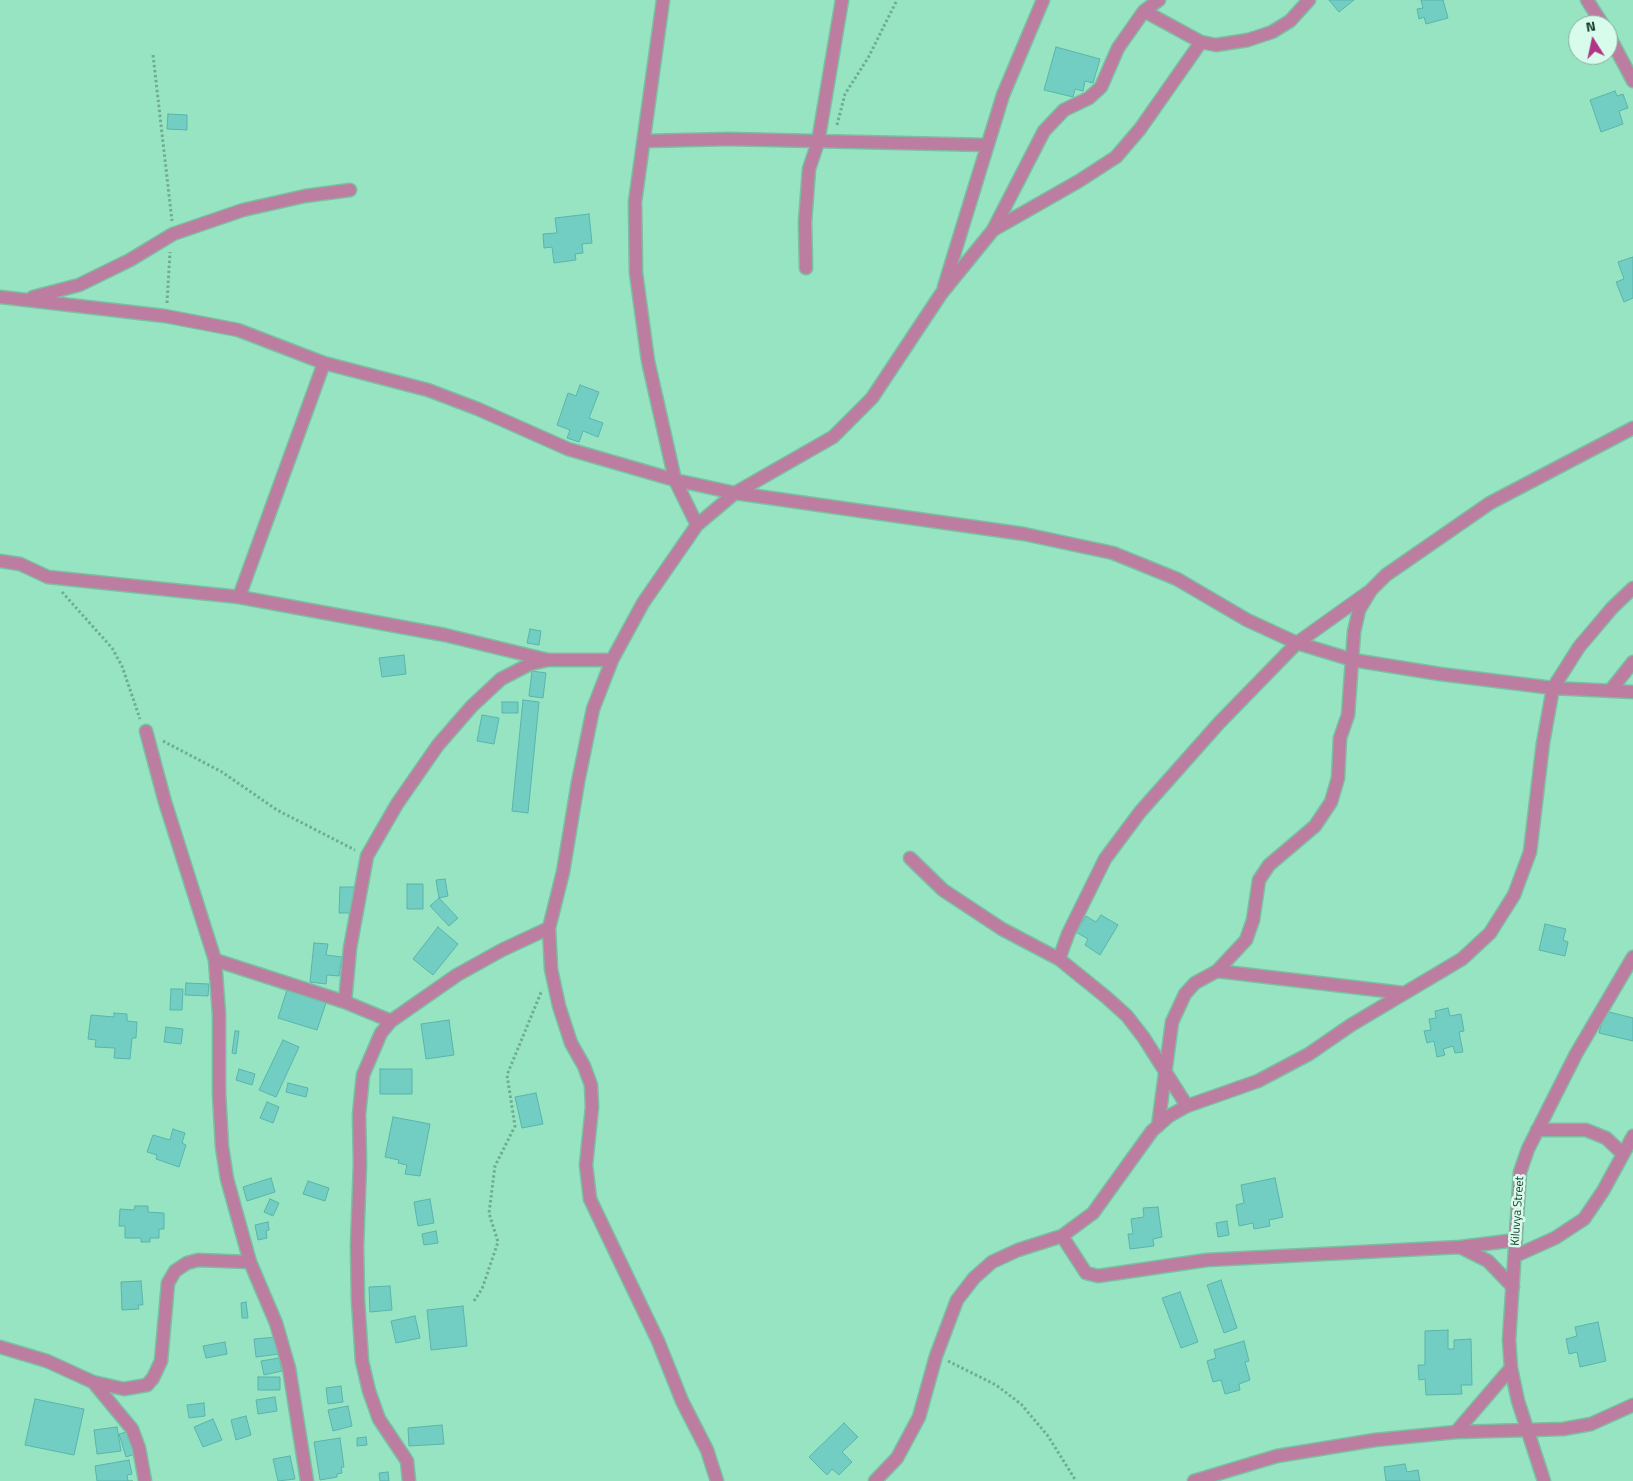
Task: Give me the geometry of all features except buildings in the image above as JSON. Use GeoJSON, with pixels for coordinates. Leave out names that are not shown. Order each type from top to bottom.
{"type":"FeatureCollection","features":[{"type":"Feature","properties":{"kind":"street"},"geometry":{"type":"LineString","coordinates":[[663,0],[645,141],[635,202],[636,273],[648,361],[675,480],[697,526]]}},
{"type":"Feature","properties":{"kind":"street"},"geometry":{"type":"LineString","coordinates":[[806,268],[805,222],[809,169],[818,142],[842,0]]}},
{"type":"Feature","properties":{"kind":"street"},"geometry":{"type":"LineString","coordinates":[[941,294],[1015,62],[1042,0]]}},
{"type":"Feature","properties":{"kind":"street"},"geometry":{"type":"LineString","coordinates":[[717,1481],[707,1450],[682,1401],[658,1341],[590,1199],[586,1165],[592,1107],[590,1085],[584,1066],[571,1044],[559,1006],[551,969],[549,928],[563,872],[578,782],[593,709],[612,660],[643,603],[697,526],[735,493],[833,437],[872,398],[941,294],[993,230],[1044,131],[1064,110],[1090,98],[1101,87],[1118,48],[1144,11],[1159,0]]}},
{"type":"Feature","properties":{"kind":"street"},"geometry":{"type":"LineString","coordinates":[[1144,11],[1201,42],[1216,45],[1248,40],[1272,32],[1290,21],[1309,0]]}},
{"type":"Feature","properties":{"kind":"street"},"geometry":{"type":"LineString","coordinates":[[1587,0],[1596,15]]}},
{"type":"Feature","properties":{"kind":"street"},"geometry":{"type":"LineString","coordinates":[[993,230],[1079,181],[1116,157],[1140,129],[1201,42]]}},
{"type":"Feature","properties":{"kind":"street"},"geometry":{"type":"LineString","coordinates":[[1618,53],[1633,81]]}},
{"type":"Feature","properties":{"kind":"street"},"geometry":{"type":"LineString","coordinates":[[645,141],[729,140],[987,145]]}},
{"type":"Feature","properties":{"kind":"street"},"geometry":{"type":"LineString","coordinates":[[28,298],[79,285],[130,260],[173,234],[243,210],[305,196],[350,190]]}},
{"type":"Feature","properties":{"kind":"street"},"geometry":{"type":"LineString","coordinates":[[0,297],[28,298],[165,316],[238,330],[324,363],[428,390],[478,409],[568,449],[675,480],[735,493],[1024,534],[1113,553],[1177,579],[1247,620],[1297,643],[1354,660],[1440,674],[1553,688],[1633,692]]}},
{"type":"Feature","properties":{"kind":"street"},"geometry":{"type":"LineString","coordinates":[[239,597],[324,363]]}},
{"type":"Feature","properties":{"kind":"street"},"geometry":{"type":"LineString","coordinates":[[1059,959],[1068,934],[1106,859],[1140,812],[1212,731],[1297,643],[1371,590],[1386,575],[1490,503],[1633,428]]}},
{"type":"Feature","properties":{"kind":"street"},"geometry":{"type":"LineString","coordinates":[[0,561],[20,564],[48,577],[239,597],[445,635],[548,660]]}},
{"type":"Feature","properties":{"kind":"street"},"geometry":{"type":"LineString","coordinates":[[875,1481],[896,1458],[919,1417],[936,1356],[957,1300],[974,1278],[992,1262],[1018,1250],[1062,1236],[1094,1213],[1158,1126],[1169,1116],[1187,1106],[1258,1081],[1310,1054],[1403,993],[1462,959],[1490,933],[1514,896],[1530,852],[1543,743],[1553,688],[1579,647],[1612,608],[1633,588]]}},
{"type":"Feature","properties":{"kind":"street"},"geometry":{"type":"LineString","coordinates":[[1158,1126],[1172,1022],[1185,994],[1195,983],[1217,971],[1246,940],[1252,920],[1259,880],[1269,864],[1316,826],[1331,802],[1338,778],[1340,738],[1348,715],[1354,660],[1354,632],[1359,610],[1371,590]]}},
{"type":"Feature","properties":{"kind":"street"},"geometry":{"type":"LineString","coordinates":[[345,1002],[350,948],[367,856],[397,804],[438,745],[472,706],[501,679],[530,664],[548,660],[612,660]]}},
{"type":"Feature","properties":{"kind":"street"},"geometry":{"type":"LineString","coordinates":[[1610,691],[1633,662]]}},
{"type":"Feature","properties":{"kind":"street"},"geometry":{"type":"LineString","coordinates":[[146,731],[165,802],[215,960],[222,1147],[227,1179],[250,1262],[276,1323],[289,1368],[307,1481]]}},
{"type":"Feature","properties":{"kind":"street"},"geometry":{"type":"LineString","coordinates":[[910,858],[943,890],[1002,929],[1059,959],[1127,1016],[1144,1038],[1187,1106]]}},
{"type":"Feature","properties":{"kind":"street"},"geometry":{"type":"LineString","coordinates":[[409,1481],[407,1461],[379,1419],[369,1391],[362,1361],[358,1302],[359,1115],[364,1075],[381,1033],[391,1021],[457,975],[502,950],[549,928]]}},
{"type":"Feature","properties":{"kind":"street","name":"Kiluvya Street"},"geometry":{"type":"LineString","coordinates":[[1544,1481],[1511,1368],[1509,1340],[1520,1172],[1537,1130],[1576,1054],[1633,957]]}},
{"type":"Feature","properties":{"kind":"street"},"geometry":{"type":"LineString","coordinates":[[215,960],[345,1002],[391,1021]]}},
{"type":"Feature","properties":{"kind":"street"},"geometry":{"type":"LineString","coordinates":[[1217,971],[1403,993]]}},
{"type":"Feature","properties":{"kind":"street"},"geometry":{"type":"LineString","coordinates":[[1537,1130],[1586,1130],[1606,1138],[1622,1153]]}},
{"type":"Feature","properties":{"kind":"street"},"geometry":{"type":"LineString","coordinates":[[1515,1256],[1555,1238],[1584,1219],[1603,1191],[1622,1153],[1633,1136]]}},
{"type":"Feature","properties":{"kind":"street"},"geometry":{"type":"LineString","coordinates":[[1062,1236],[1086,1273],[1098,1276],[1207,1260],[1460,1247],[1516,1240]]}},
{"type":"Feature","properties":{"kind":"street"},"geometry":{"type":"LineString","coordinates":[[1460,1247],[1488,1261],[1513,1287]]}},
{"type":"Feature","properties":{"kind":"street"},"geometry":{"type":"LineString","coordinates":[[0,1347],[46,1361],[93,1382],[124,1389],[147,1385],[154,1378],[161,1361],[168,1283],[175,1272],[187,1263],[198,1260],[250,1262]]}},
{"type":"Feature","properties":{"kind":"street"},"geometry":{"type":"LineString","coordinates":[[1456,1432],[1511,1368]]}},
{"type":"Feature","properties":{"kind":"street"},"geometry":{"type":"LineString","coordinates":[[93,1382],[132,1429],[140,1448],[145,1481]]}},
{"type":"Feature","properties":{"kind":"street"},"geometry":{"type":"LineString","coordinates":[[1194,1481],[1276,1456],[1374,1440],[1456,1432],[1563,1429],[1591,1424],[1633,1405]]}},
{"type":"Feature","properties":{"kind":"path"},"geometry":{"type":"LineString","coordinates":[[832,142],[845,94],[868,58],[898,0]]}},
{"type":"Feature","properties":{"kind":"path"},"geometry":{"type":"LineString","coordinates":[[153,55],[173,234],[165,316]]}},
{"type":"Feature","properties":{"kind":"path"},"geometry":{"type":"LineString","coordinates":[[48,577],[112,648],[122,666],[138,715],[146,731],[222,772],[277,810],[367,856]]}},
{"type":"Feature","properties":{"kind":"path"},"geometry":{"type":"LineString","coordinates":[[474,1301],[482,1290],[498,1242],[489,1212],[495,1166],[516,1126],[507,1076],[531,1013],[551,969]]}},
{"type":"Feature","properties":{"kind":"path"},"geometry":{"type":"LineString","coordinates":[[936,1356],[996,1385],[1021,1404],[1048,1436],[1076,1481]]}}]}
